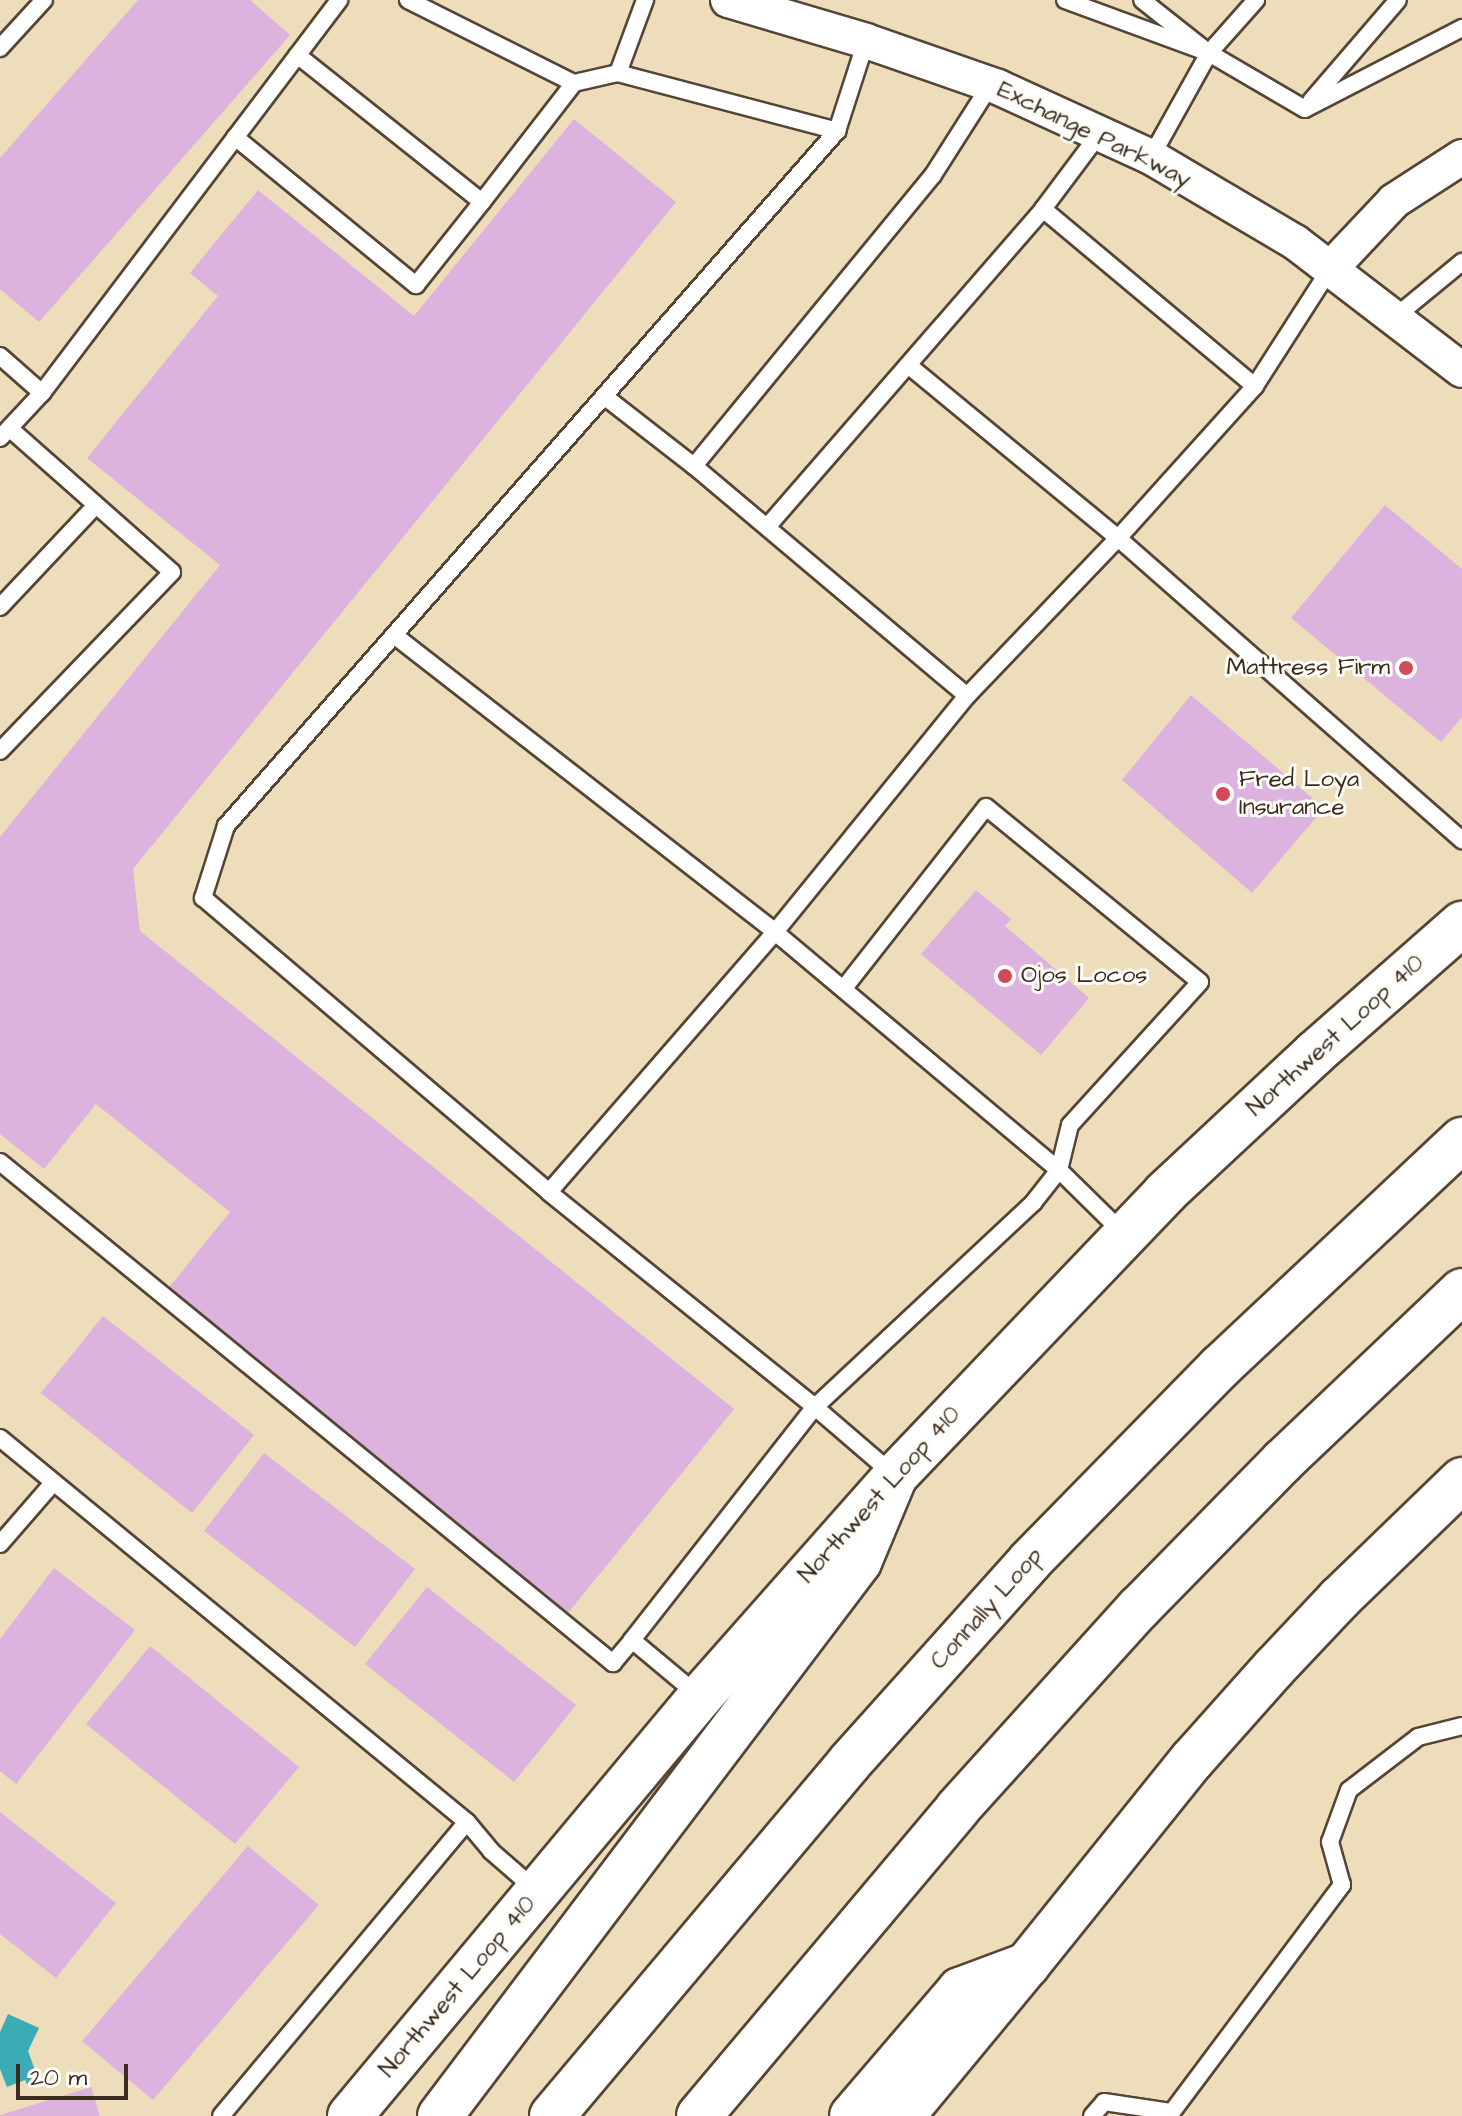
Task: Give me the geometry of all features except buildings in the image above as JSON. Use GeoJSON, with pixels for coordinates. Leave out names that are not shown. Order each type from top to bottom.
{"type":"FeatureCollection","features":[{"type":"Feature","properties":{"kind":"main road","name":"Northwest Loop 410"},"geometry":{"type":"LineString","coordinates":[[350,2116],[700,1697],[895,1476],[1124,1234],[1264,1100],[1462,924]]}},
{"type":"Feature","properties":{"kind":"main road","name":"Connally Loop"},"geometry":{"type":"LineString","coordinates":[[552,2116],[822,1795],[1030,1561],[1220,1367],[1462,1140]]}},
{"type":"Feature","properties":{"kind":"main road"},"geometry":{"type":"LineString","coordinates":[[699,2116],[895,1882],[1048,1707],[1235,1509],[1462,1291]]}},
{"type":"Feature","properties":{"kind":"main road"},"geometry":{"type":"LineString","coordinates":[[440,2116],[859,1562],[895,1476]]}},
{"type":"Feature","properties":{"kind":"main road"},"geometry":{"type":"LineString","coordinates":[[902,2116],[1192,1760],[1340,1598],[1462,1480]]}},
{"type":"Feature","properties":{"kind":"main road"},"geometry":{"type":"LineString","coordinates":[[852,2116],[960,1990],[1027,1965]]}},
{"type":"Feature","properties":{"kind":"street","name":"Exchange Parkway"},"geometry":{"type":"LineString","coordinates":[[737,1],[991,84],[1151,157],[1295,242],[1462,370]]}},
{"type":"Feature","properties":{"kind":"street"},"geometry":{"type":"LineString","coordinates":[[1330,269],[1394,201],[1462,157]]}},
{"type":"Feature","properties":{"kind":"lane"},"geometry":{"type":"LineString","coordinates":[[0,48],[44,0]]}},
{"type":"Feature","properties":{"kind":"lane"},"geometry":{"type":"LineString","coordinates":[[0,751],[172,572],[96,505],[5,433],[42,393],[339,0]]}},
{"type":"Feature","properties":{"kind":"lane"},"geometry":{"type":"LineString","coordinates":[[408,0],[574,83],[618,73],[837,131]]}},
{"type":"Feature","properties":{"kind":"lane"},"geometry":{"type":"LineString","coordinates":[[618,73],[645,0]]}},
{"type":"Feature","properties":{"kind":"lane"},"geometry":{"type":"LineString","coordinates":[[1065,0],[1209,53]]}},
{"type":"Feature","properties":{"kind":"lane"},"geometry":{"type":"LineString","coordinates":[[1142,0],[1209,53],[1305,109]]}},
{"type":"Feature","properties":{"kind":"lane"},"geometry":{"type":"LineString","coordinates":[[1151,157],[1209,53],[1256,0]]}},
{"type":"Feature","properties":{"kind":"lane"},"geometry":{"type":"LineString","coordinates":[[1305,109],[1398,0]]}},
{"type":"Feature","properties":{"kind":"lane"},"geometry":{"type":"LineString","coordinates":[[1305,109],[1462,28]]}},
{"type":"Feature","properties":{"kind":"lane"},"geometry":{"type":"LineString","coordinates":[[866,41],[837,131],[226,826],[203,898],[549,1192],[815,1407],[895,1476]]}},
{"type":"Feature","properties":{"kind":"lane"},"geometry":{"type":"LineString","coordinates":[[297,55],[482,202]]}},
{"type":"Feature","properties":{"kind":"lane"},"geometry":{"type":"LineString","coordinates":[[235,137],[416,285],[574,83]]}},
{"type":"Feature","properties":{"kind":"lane"},"geometry":{"type":"LineString","coordinates":[[694,466],[933,175],[991,84]]}},
{"type":"Feature","properties":{"kind":"lane"},"geometry":{"type":"LineString","coordinates":[[767,527],[1043,209],[1100,133]]}},
{"type":"Feature","properties":{"kind":"lane"},"geometry":{"type":"LineString","coordinates":[[1043,209],[1255,386]]}},
{"type":"Feature","properties":{"kind":"lane"},"geometry":{"type":"LineString","coordinates":[[1395,317],[1462,262]]}},
{"type":"Feature","properties":{"kind":"lane"},"geometry":{"type":"LineString","coordinates":[[549,1192],[775,932],[967,696],[1118,538],[1255,386],[1330,269]]}},
{"type":"Feature","properties":{"kind":"lane"},"geometry":{"type":"LineString","coordinates":[[0,356],[42,393]]}},
{"type":"Feature","properties":{"kind":"lane"},"geometry":{"type":"LineString","coordinates":[[908,365],[1118,538],[1462,840]]}},
{"type":"Feature","properties":{"kind":"lane"},"geometry":{"type":"LineString","coordinates":[[604,396],[694,466],[967,696]]}},
{"type":"Feature","properties":{"kind":"lane"},"geometry":{"type":"LineString","coordinates":[[0,607],[96,505]]}},
{"type":"Feature","properties":{"kind":"lane"},"geometry":{"type":"LineString","coordinates":[[394,635],[844,988],[1059,1170],[1124,1234]]}},
{"type":"Feature","properties":{"kind":"lane"},"geometry":{"type":"LineString","coordinates":[[0,1162],[613,1663],[815,1407],[1033,1203],[1059,1170],[1070,1125],[1200,982],[986,807],[844,988]]}},
{"type":"Feature","properties":{"kind":"lane"},"geometry":{"type":"LineString","coordinates":[[0,1438],[467,1822],[491,1851],[537,1891]]}},
{"type":"Feature","properties":{"kind":"lane"},"geometry":{"type":"LineString","coordinates":[[0,1544],[53,1483]]}},
{"type":"Feature","properties":{"kind":"lane"},"geometry":{"type":"LineString","coordinates":[[632,1640],[700,1697]]}},
{"type":"Feature","properties":{"kind":"lane"},"geometry":{"type":"LineString","coordinates":[[1092,2116],[1104,2102],[1172,2112],[1342,1885],[1330,1842],[1349,1790],[1418,1737],[1462,1726]]}},
{"type":"Feature","properties":{"kind":"lane"},"geometry":{"type":"LineString","coordinates":[[221,2116],[467,1822]]}},
{"type":"Feature","properties":{"kind":"water"},"geometry":{"type":"Polygon","coordinates":[[[8,2014],[39,2028],[28,2051],[39,2081],[27,2084],[25,2080],[7,2087],[0,2069],[0,2032],[8,2014]]]}},
{"type":"Feature","properties":{"kind":"place","name":"Mattress Firm"},"geometry":{"type":"Point","coordinates":[1406,668]}},
{"type":"Feature","properties":{"kind":"place","name":"Fred Loya Insurance"},"geometry":{"type":"Point","coordinates":[1223,794]}},
{"type":"Feature","properties":{"kind":"place","name":"Ojos Locos"},"geometry":{"type":"Point","coordinates":[1005,976]}}]}
